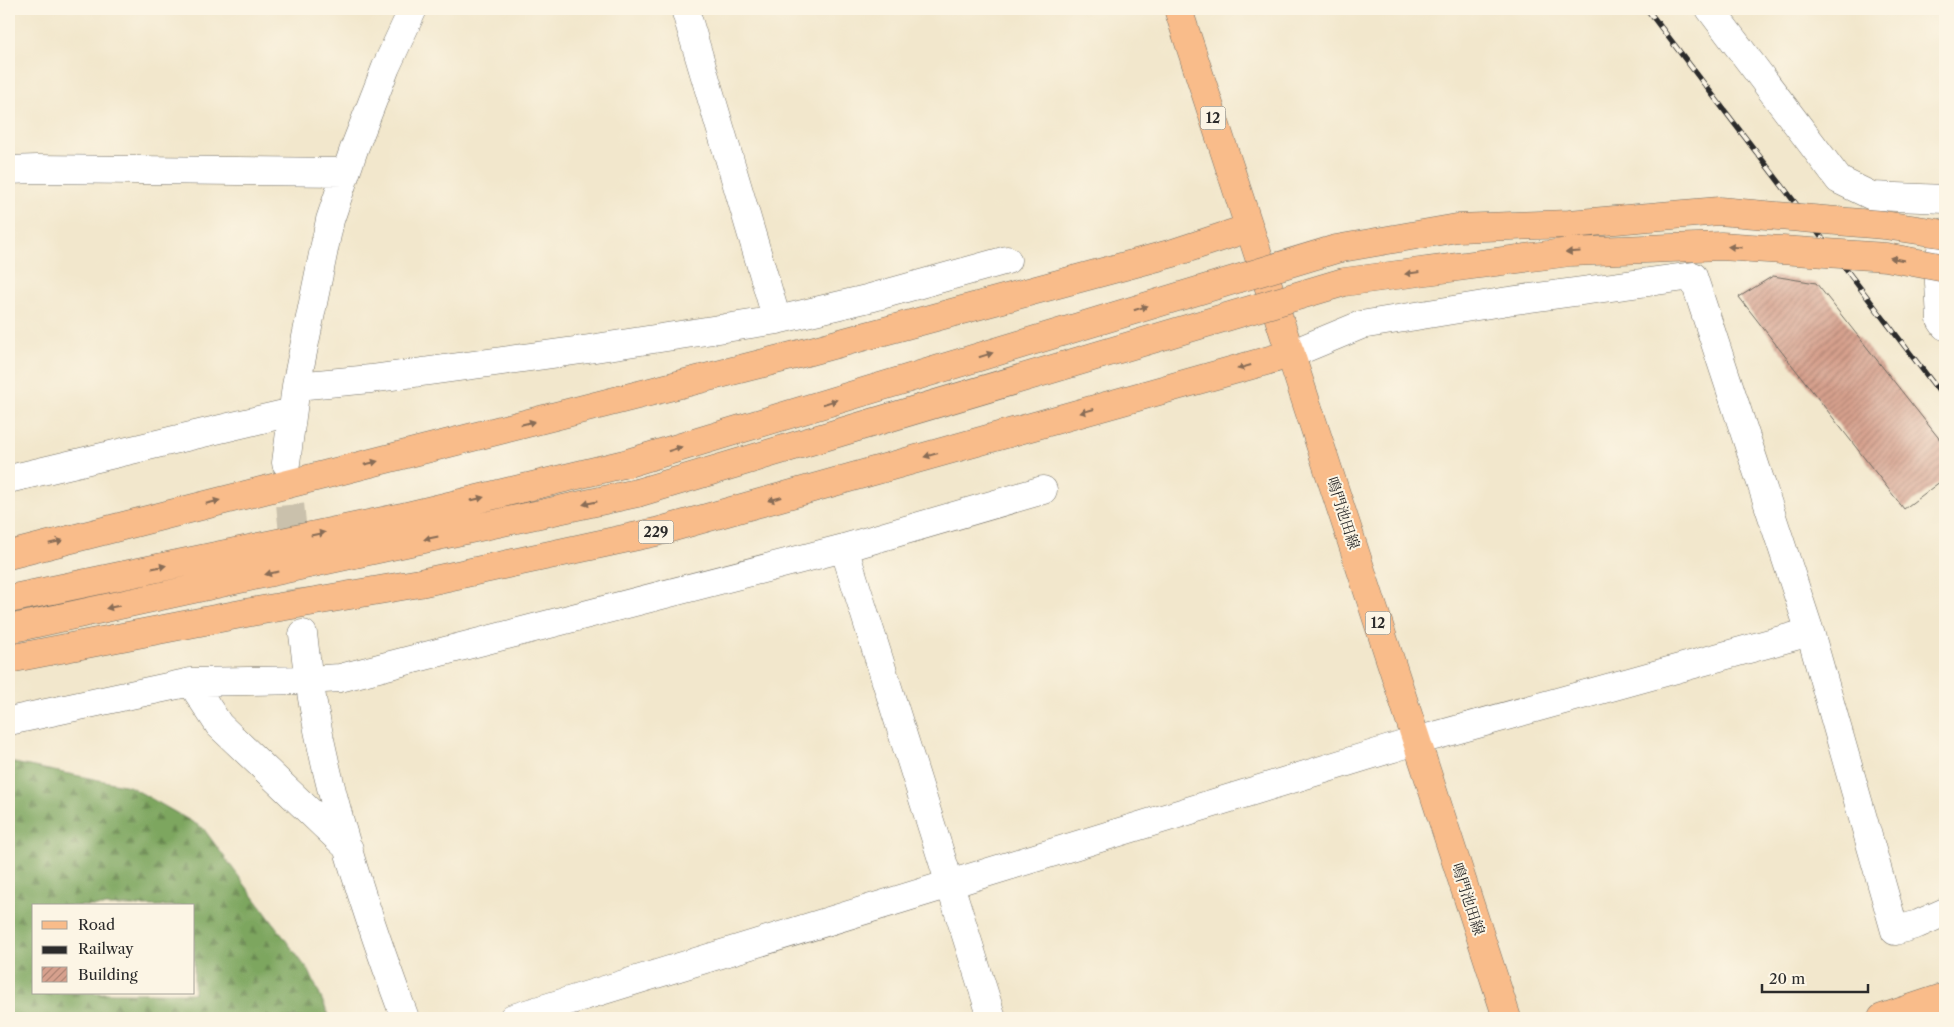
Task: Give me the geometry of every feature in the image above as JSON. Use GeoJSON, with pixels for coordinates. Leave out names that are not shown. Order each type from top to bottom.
{"type":"FeatureCollection","features":[{"type":"Feature","properties":{"kind":"main road","name":"鳴門池田線"},"geometry":{"type":"LineString","coordinates":[[1178,9],[1507,1018]]}},
{"type":"Feature","properties":{"kind":"main road"},"geometry":{"type":"LineString","coordinates":[[9,599],[402,517],[628,463],[1345,247],[1457,228],[1569,224],[1719,211],[1884,225],[1945,233]]}},
{"type":"Feature","properties":{"kind":"main road"},"geometry":{"type":"LineString","coordinates":[[9,555],[807,352],[1173,252],[1249,228]]}},
{"type":"Feature","properties":{"kind":"main road"},"geometry":{"type":"LineString","coordinates":[[9,629],[637,493],[1344,282],[1570,252],[1721,246],[1886,257],[1945,268]]}},
{"type":"Feature","properties":{"kind":"main road","name":"229"},"geometry":{"type":"LineString","coordinates":[[9,658],[241,614],[420,583],[656,532],[1291,354]]}},
{"type":"Feature","properties":{"kind":"main road"},"geometry":{"type":"LineString","coordinates":[[1882,1018],[1945,997]]}},
{"type":"Feature","properties":{"kind":"street"},"geometry":{"type":"LineString","coordinates":[[286,463],[294,399],[330,220],[386,67],[413,9]]}},
{"type":"Feature","properties":{"kind":"street"},"geometry":{"type":"LineString","coordinates":[[685,9],[777,320]]}},
{"type":"Feature","properties":{"kind":"street"},"geometry":{"type":"LineString","coordinates":[[1710,9],[1838,180],[1872,196],[1945,199]]}},
{"type":"Feature","properties":{"kind":"street"},"geometry":{"type":"LineString","coordinates":[[9,170],[36,168],[346,172]]}},
{"type":"Feature","properties":{"kind":"street"},"geometry":{"type":"LineString","coordinates":[[1945,233],[1938,264],[1941,320],[1945,326]]}},
{"type":"Feature","properties":{"kind":"street"},"geometry":{"type":"LineString","coordinates":[[9,479],[371,378],[589,349],[777,320],[870,298],[1007,260]]}},
{"type":"Feature","properties":{"kind":"street"},"geometry":{"type":"LineString","coordinates":[[1291,354],[1361,325],[1508,301],[1692,276],[1810,632],[1895,931],[1918,924],[1945,912]]}},
{"type":"Feature","properties":{"kind":"street"},"geometry":{"type":"LineString","coordinates":[[9,721],[191,682],[340,678],[844,548],[1043,490]]}},
{"type":"Feature","properties":{"kind":"street"},"geometry":{"type":"LineString","coordinates":[[844,548],[992,1018]]}},
{"type":"Feature","properties":{"kind":"street"},"geometry":{"type":"LineString","coordinates":[[513,1018],[1416,741],[1810,632]]}},
{"type":"Feature","properties":{"kind":"street"},"geometry":{"type":"LineString","coordinates":[[303,634],[308,680],[337,811],[378,946],[405,1018]]}},
{"type":"Feature","properties":{"kind":"street"},"geometry":{"type":"LineString","coordinates":[[191,682],[219,725],[349,850]]}},
{"type":"Feature","properties":{"kind":"green space"},"geometry":{"type":"Polygon","coordinates":[[[9,762],[129,786],[203,828],[310,973],[330,1018],[9,1018],[9,762]]]}},
{"type":"Feature","properties":{"kind":"building"},"geometry":{"type":"Polygon","coordinates":[[[1773,276],[1816,283],[1945,446],[1945,478],[1904,509],[1739,297],[1773,276]]]}},
{"type":"Feature","properties":{"kind":"tunnel"},"geometry":{"type":"LineString","coordinates":[[286,463],[303,634]]}},
{"type":"Feature","properties":{"kind":"railway"},"geometry":{"type":"LineString","coordinates":[[1647,9],[1945,399]]}}]}
